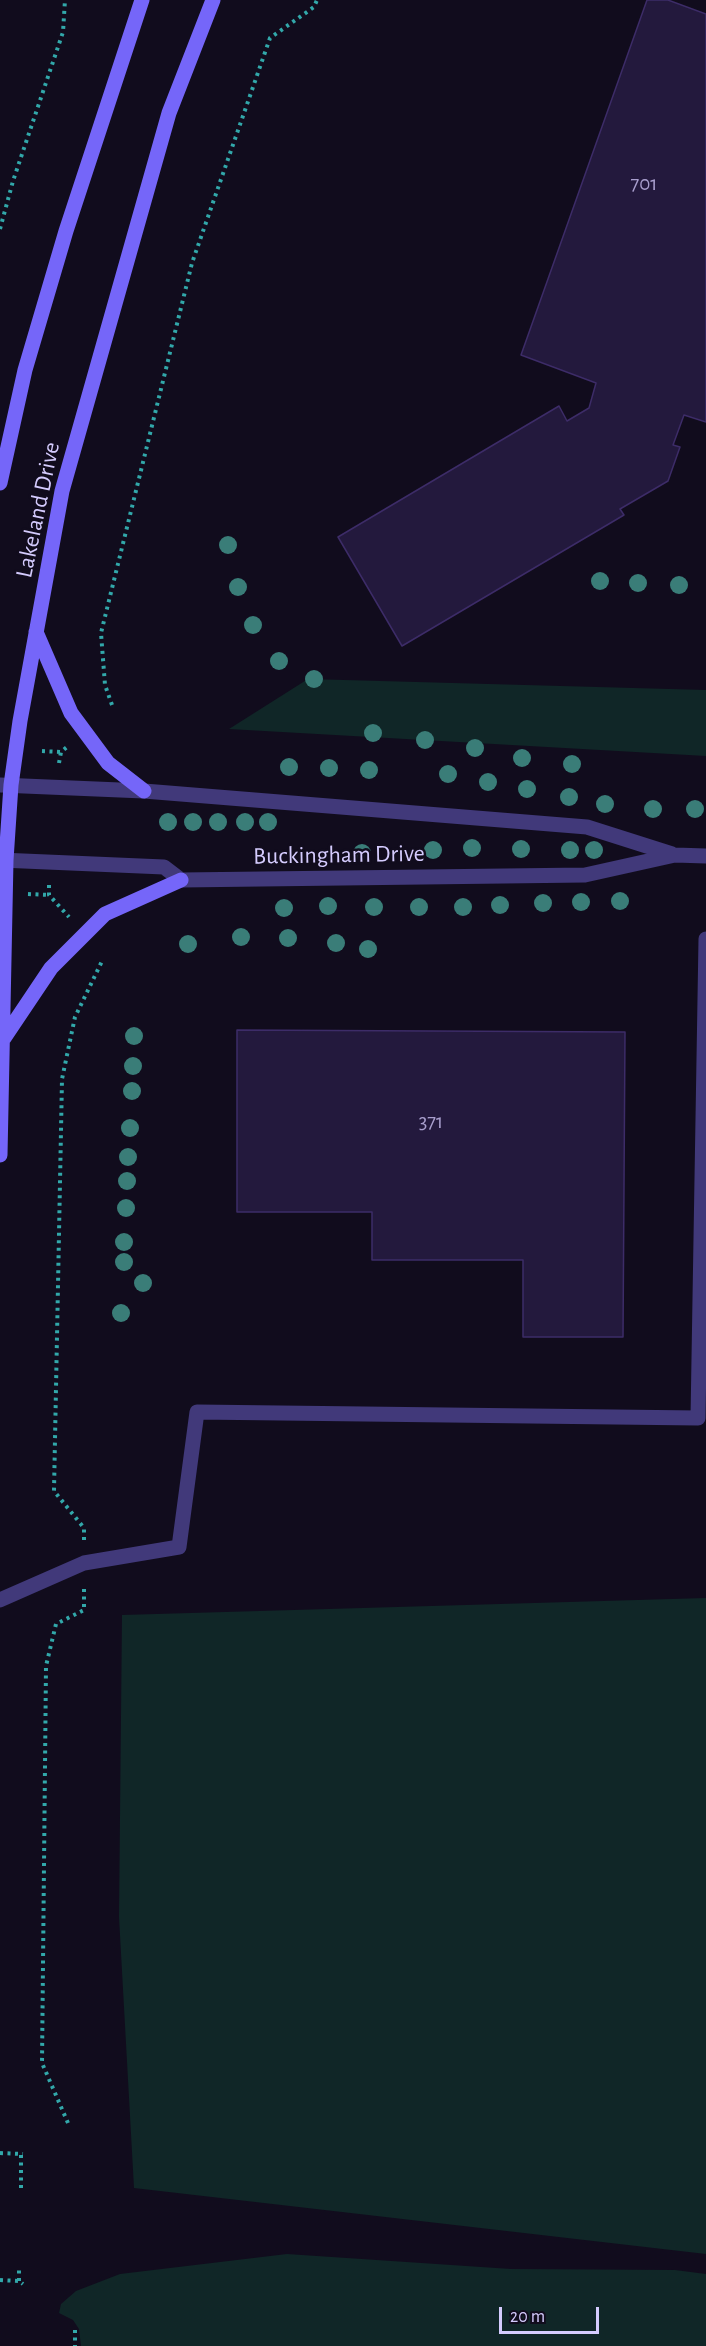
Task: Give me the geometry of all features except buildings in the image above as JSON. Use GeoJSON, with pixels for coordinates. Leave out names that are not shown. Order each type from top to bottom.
{"type":"FeatureCollection","features":[{"type":"Feature","properties":{"kind":"main road","name":"Lakeland Drive"},"geometry":{"type":"LineString","coordinates":[[0,483],[34,338],[99,127],[142,0]]}},
{"type":"Feature","properties":{"kind":"main road","name":"Lakeland Drive"},"geometry":{"type":"LineString","coordinates":[[0,1155],[4,1038],[5,785],[62,490],[169,113],[213,0]]}},
{"type":"Feature","properties":{"kind":"main road"},"geometry":{"type":"LineString","coordinates":[[36,632],[71,713],[108,764],[144,791]]}},
{"type":"Feature","properties":{"kind":"main road"},"geometry":{"type":"LineString","coordinates":[[4,1038],[51,968],[105,914],[181,880]]}},
{"type":"Feature","properties":{"kind":"street","name":"Buckingham Drive"},"geometry":{"type":"LineString","coordinates":[[5,785],[144,791],[587,827],[675,855]]}},
{"type":"Feature","properties":{"kind":"street","name":"Buckingham Drive"},"geometry":{"type":"LineString","coordinates":[[3,860],[164,867],[181,880],[585,874],[675,855],[706,856]]}},
{"type":"Feature","properties":{"kind":"street"},"geometry":{"type":"LineString","coordinates":[[0,1600],[84,1563],[179,1547],[197,1412],[699,1418],[706,939]]}},
{"type":"Feature","properties":{"kind":"path"},"geometry":{"type":"LineString","coordinates":[[0,229],[13,181],[63,32],[65,0]]}},
{"type":"Feature","properties":{"kind":"path"},"geometry":{"type":"LineString","coordinates":[[112,705],[105,685],[101,633],[192,263],[270,38],[314,8],[317,0]]}},
{"type":"Feature","properties":{"kind":"path"},"geometry":{"type":"LineString","coordinates":[[42,751],[61,752]]}},
{"type":"Feature","properties":{"kind":"path"},"geometry":{"type":"LineString","coordinates":[[27,894],[49,895],[72,920]]}},
{"type":"Feature","properties":{"kind":"path"},"geometry":{"type":"LineString","coordinates":[[68,2122],[42,2063],[46,1666],[56,1624],[84,1610],[84,1528],[54,1491],[62,1079],[75,1017],[103,958]]}},
{"type":"Feature","properties":{"kind":"path"},"geometry":{"type":"LineString","coordinates":[[0,2154],[22,2154],[21,2188]]}},
{"type":"Feature","properties":{"kind":"path"},"geometry":{"type":"LineString","coordinates":[[0,2280],[21,2283],[19,2266]]}},
{"type":"Feature","properties":{"kind":"path"},"geometry":{"type":"LineString","coordinates":[[75,2330],[75,2346]]}},
{"type":"Feature","properties":{"kind":"green space"},"geometry":{"type":"Polygon","coordinates":[[[308,679],[706,690],[706,756],[229,729],[308,679]]]}},
{"type":"Feature","properties":{"kind":"green space"},"geometry":{"type":"Polygon","coordinates":[[[706,1598],[706,2254],[134,2188],[119,1917],[122,1615],[706,1598]]]}},
{"type":"Feature","properties":{"kind":"green space"},"geometry":{"type":"Polygon","coordinates":[[[287,2254],[511,2269],[675,2270],[706,2274],[706,2346],[81,2346],[79,2329],[73,2320],[59,2313],[61,2304],[76,2291],[120,2274],[287,2254]]]}}]}
